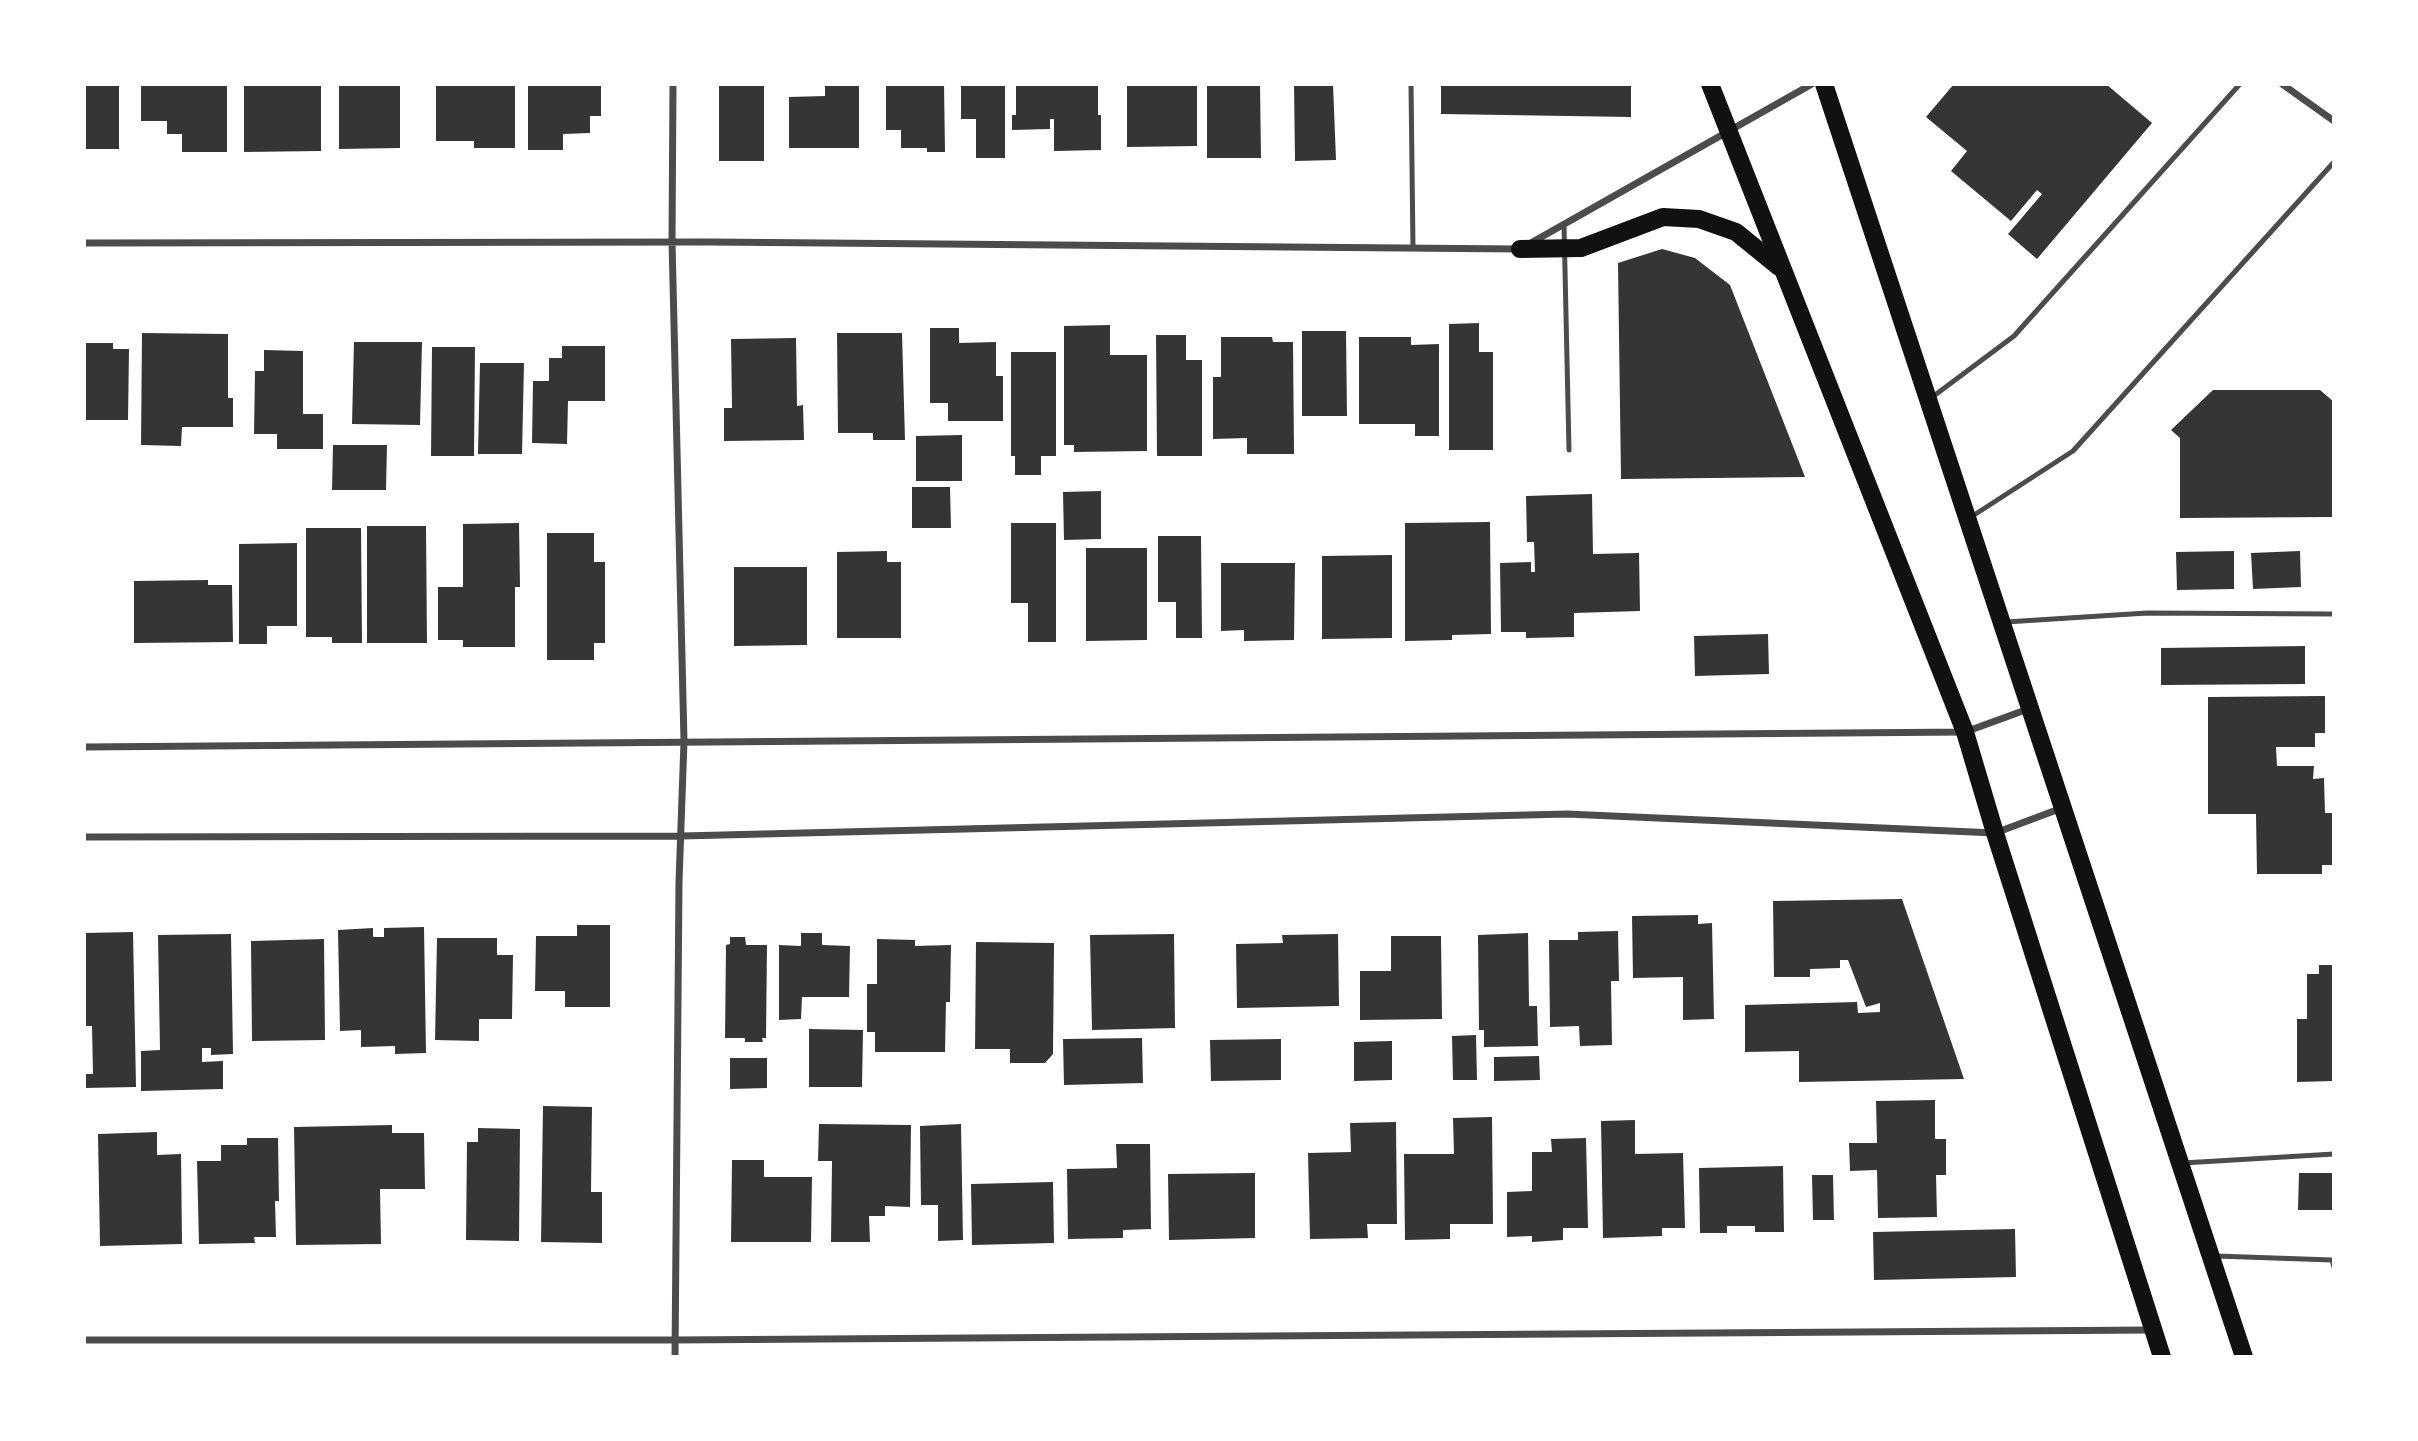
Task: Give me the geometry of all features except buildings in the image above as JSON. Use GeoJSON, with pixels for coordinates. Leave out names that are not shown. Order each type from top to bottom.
{"type":"FeatureCollection","features":[{"type":"Feature","properties":{"kind":"main road"},"geometry":{"type":"LineString","coordinates":[[1710,84],[1965,732],[2162,1357]]}},
{"type":"Feature","properties":{"kind":"main road"},"geometry":{"type":"LineString","coordinates":[[1824,84],[2244,1357]]}},
{"type":"Feature","properties":{"kind":"main road"},"geometry":{"type":"LineString","coordinates":[[1520,249],[1581,248],[1662,217],[1699,219],[1736,232],[1782,269]]}},
{"type":"Feature","properties":{"kind":"street"},"geometry":{"type":"LineString","coordinates":[[673,84],[672,242],[684,741],[679,882],[675,1357]]}},
{"type":"Feature","properties":{"kind":"street"},"geometry":{"type":"LineString","coordinates":[[84,243],[672,242],[1520,249],[1812,84]]}},
{"type":"Feature","properties":{"kind":"street"},"geometry":{"type":"LineString","coordinates":[[2282,84],[2334,121]]}},
{"type":"Feature","properties":{"kind":"street"},"geometry":{"type":"LineString","coordinates":[[84,747],[1965,732],[2032,708]]}},
{"type":"Feature","properties":{"kind":"street"},"geometry":{"type":"LineString","coordinates":[[84,838],[682,836],[1567,814],[1995,833],[2062,808]]}},
{"type":"Feature","properties":{"kind":"street"},"geometry":{"type":"LineString","coordinates":[[84,1340],[675,1340],[2153,1330]]}},
{"type":"Feature","properties":{"kind":"lane"},"geometry":{"type":"LineString","coordinates":[[1411,84],[1413,248]]}},
{"type":"Feature","properties":{"kind":"lane"},"geometry":{"type":"LineString","coordinates":[[1929,399],[2014,335],[2240,84]]}},
{"type":"Feature","properties":{"kind":"lane"},"geometry":{"type":"LineString","coordinates":[[1969,519],[2073,451],[2334,162]]}},
{"type":"Feature","properties":{"kind":"lane"},"geometry":{"type":"LineString","coordinates":[[1564,225],[1569,450]]}},
{"type":"Feature","properties":{"kind":"lane"},"geometry":{"type":"LineString","coordinates":[[2003,622],[2147,613],[2334,614]]}},
{"type":"Feature","properties":{"kind":"lane"},"geometry":{"type":"LineString","coordinates":[[2179,1164],[2334,1154]]}},
{"type":"Feature","properties":{"kind":"lane"},"geometry":{"type":"LineString","coordinates":[[2210,1256],[2333,1264]]}}]}
